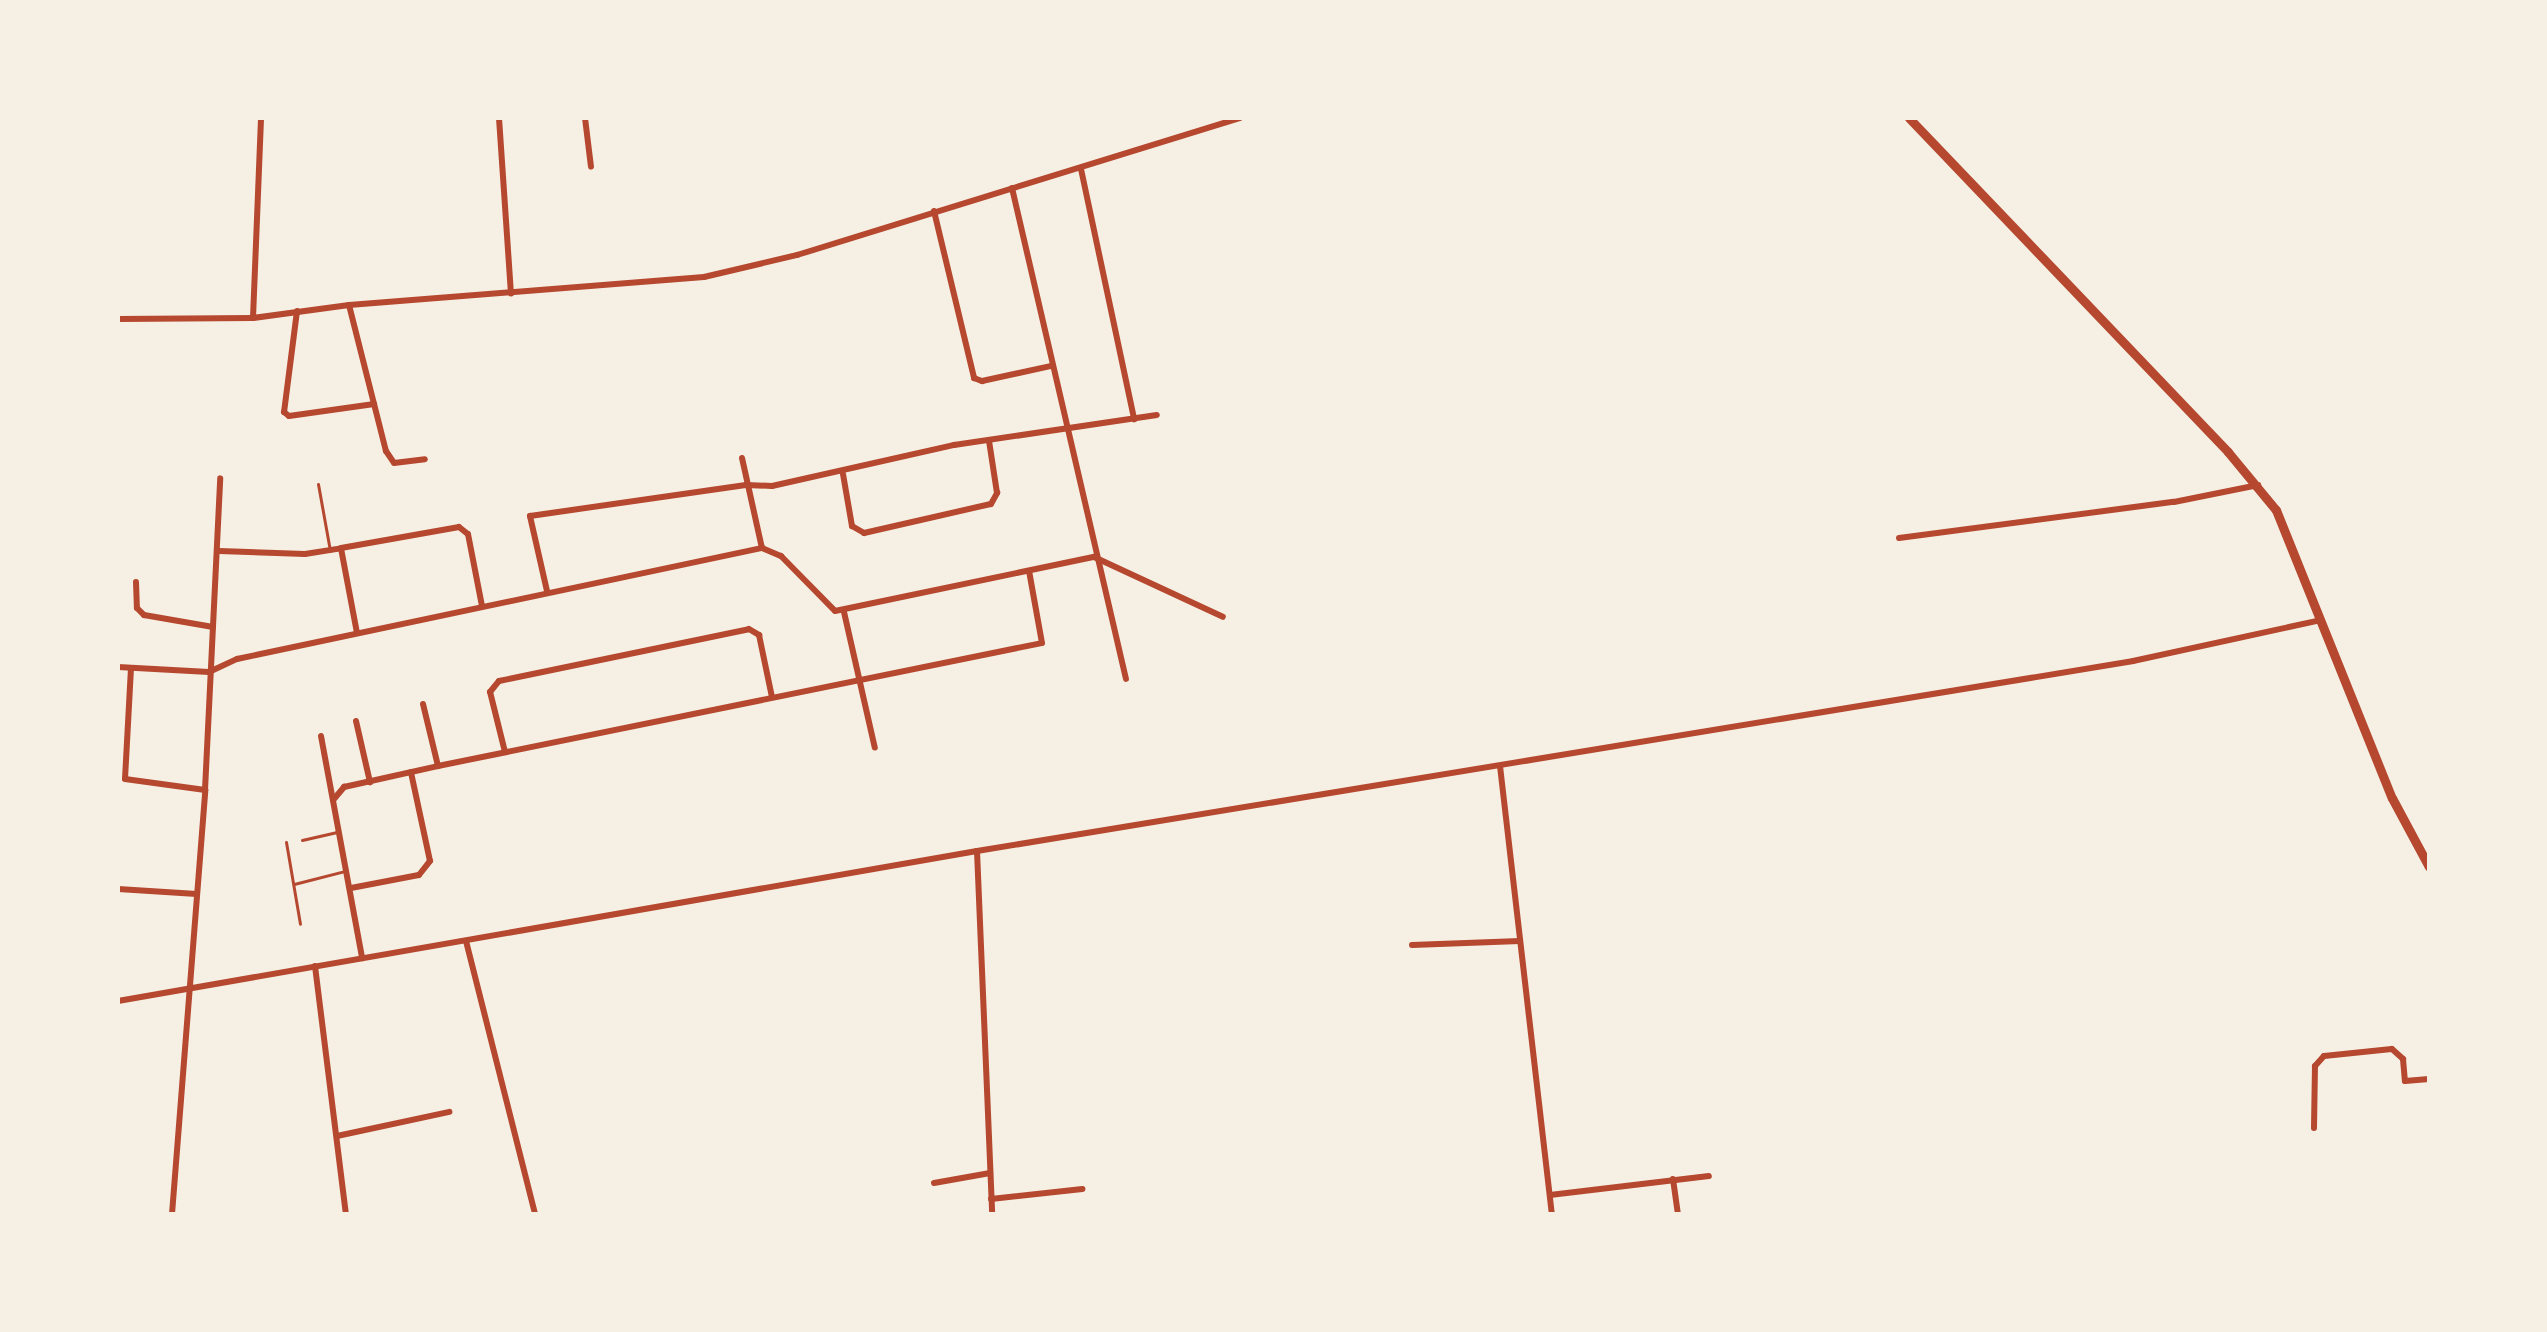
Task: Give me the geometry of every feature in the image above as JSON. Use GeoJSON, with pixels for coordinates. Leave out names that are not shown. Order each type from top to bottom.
{"type":"FeatureCollection","features":[{"type":"Feature","properties":{"kind":"main road"},"geometry":{"type":"LineString","coordinates":[[1909,118],[2258,485],[2286,530],[2392,798],[2429,867]]}},
{"type":"Feature","properties":{"kind":"street"},"geometry":{"type":"LineString","coordinates":[[253,318],[261,118]]}},
{"type":"Feature","properties":{"kind":"street"},"geometry":{"type":"LineString","coordinates":[[499,118],[511,294]]}},
{"type":"Feature","properties":{"kind":"street"},"geometry":{"type":"LineString","coordinates":[[585,118],[591,167]]}},
{"type":"Feature","properties":{"kind":"street"},"geometry":{"type":"LineString","coordinates":[[118,319],[253,318],[349,305],[704,277],[797,255],[1240,118]]}},
{"type":"Feature","properties":{"kind":"street"},"geometry":{"type":"LineString","coordinates":[[1081,169],[1134,419]]}},
{"type":"Feature","properties":{"kind":"street"},"geometry":{"type":"LineString","coordinates":[[1012,188],[1094,557],[1126,679]]}},
{"type":"Feature","properties":{"kind":"street"},"geometry":{"type":"LineString","coordinates":[[934,211],[974,378],[982,381],[1051,366]]}},
{"type":"Feature","properties":{"kind":"street"},"geometry":{"type":"LineString","coordinates":[[349,305],[389,458],[403,464],[425,459]]}},
{"type":"Feature","properties":{"kind":"street"},"geometry":{"type":"LineString","coordinates":[[297,311],[284,412],[289,416],[374,404]]}},
{"type":"Feature","properties":{"kind":"street"},"geometry":{"type":"LineString","coordinates":[[547,591],[530,516],[843,474],[989,441],[1066,432],[1157,415]]}},
{"type":"Feature","properties":{"kind":"street"},"geometry":{"type":"LineString","coordinates":[[843,474],[852,526],[864,533],[991,504],[997,493],[989,441]]}},
{"type":"Feature","properties":{"kind":"street"},"geometry":{"type":"LineString","coordinates":[[742,458],[762,548]]}},
{"type":"Feature","properties":{"kind":"street"},"geometry":{"type":"LineString","coordinates":[[172,1214],[205,790],[209,672],[219,551],[220,478]]}},
{"type":"Feature","properties":{"kind":"street"},"geometry":{"type":"LineString","coordinates":[[1899,538],[2174,502],[2258,485]]}},
{"type":"Feature","properties":{"kind":"street"},"geometry":{"type":"LineString","coordinates":[[219,551],[330,553],[341,548],[459,527],[468,534],[482,606]]}},
{"type":"Feature","properties":{"kind":"street"},"geometry":{"type":"LineString","coordinates":[[341,548],[357,633]]}},
{"type":"Feature","properties":{"kind":"street"},"geometry":{"type":"LineString","coordinates":[[118,667],[209,672],[237,659],[547,591],[762,548],[781,556],[826,606],[844,612],[1094,557],[1223,617]]}},
{"type":"Feature","properties":{"kind":"street"},"geometry":{"type":"LineString","coordinates":[[334,799],[344,787],[438,766],[1042,643],[1029,571]]}},
{"type":"Feature","properties":{"kind":"street"},"geometry":{"type":"LineString","coordinates":[[136,582],[135,600],[144,615],[213,627]]}},
{"type":"Feature","properties":{"kind":"street"},"geometry":{"type":"LineString","coordinates":[[844,612],[875,748]]}},
{"type":"Feature","properties":{"kind":"street"},"geometry":{"type":"LineString","coordinates":[[118,1001],[977,851],[2133,661],[2321,620]]}},
{"type":"Feature","properties":{"kind":"street"},"geometry":{"type":"LineString","coordinates":[[505,752],[490,692],[499,681],[749,629],[759,635],[772,697]]}},
{"type":"Feature","properties":{"kind":"street"},"geometry":{"type":"LineString","coordinates":[[131,668],[125,779],[205,790]]}},
{"type":"Feature","properties":{"kind":"street"},"geometry":{"type":"LineString","coordinates":[[423,704],[438,766]]}},
{"type":"Feature","properties":{"kind":"street"},"geometry":{"type":"LineString","coordinates":[[356,721],[370,782]]}},
{"type":"Feature","properties":{"kind":"street"},"geometry":{"type":"LineString","coordinates":[[321,736],[362,958]]}},
{"type":"Feature","properties":{"kind":"street"},"geometry":{"type":"LineString","coordinates":[[1500,766],[1552,1214]]}},
{"type":"Feature","properties":{"kind":"street"},"geometry":{"type":"LineString","coordinates":[[351,888],[419,875],[430,861],[411,772]]}},
{"type":"Feature","properties":{"kind":"street"},"geometry":{"type":"LineString","coordinates":[[977,851],[992,1214]]}},
{"type":"Feature","properties":{"kind":"street"},"geometry":{"type":"LineString","coordinates":[[118,889],[197,894]]}},
{"type":"Feature","properties":{"kind":"street"},"geometry":{"type":"LineString","coordinates":[[466,941],[535,1214]]}},
{"type":"Feature","properties":{"kind":"street"},"geometry":{"type":"LineString","coordinates":[[1412,945],[1520,941]]}},
{"type":"Feature","properties":{"kind":"street"},"geometry":{"type":"LineString","coordinates":[[315,966],[346,1214]]}},
{"type":"Feature","properties":{"kind":"street"},"geometry":{"type":"LineString","coordinates":[[2314,1128],[2315,1066],[2324,1056],[2392,1049],[2403,1059],[2405,1081],[2429,1079]]}},
{"type":"Feature","properties":{"kind":"street"},"geometry":{"type":"LineString","coordinates":[[337,1136],[449,1112]]}},
{"type":"Feature","properties":{"kind":"street"},"geometry":{"type":"LineString","coordinates":[[934,1183],[990,1173]]}},
{"type":"Feature","properties":{"kind":"street"},"geometry":{"type":"LineString","coordinates":[[1550,1195],[1709,1176]]}},
{"type":"Feature","properties":{"kind":"street"},"geometry":{"type":"LineString","coordinates":[[1673,1179],[1678,1214]]}},
{"type":"Feature","properties":{"kind":"street"},"geometry":{"type":"LineString","coordinates":[[991,1199],[1082,1189]]}},
{"type":"Feature","properties":{"kind":"lane"},"geometry":{"type":"LineString","coordinates":[[318,484],[330,553]]}},
{"type":"Feature","properties":{"kind":"lane"},"geometry":{"type":"LineString","coordinates":[[302,840],[340,831]]}},
{"type":"Feature","properties":{"kind":"lane"},"geometry":{"type":"LineString","coordinates":[[286,842],[300,924]]}},
{"type":"Feature","properties":{"kind":"lane"},"geometry":{"type":"LineString","coordinates":[[294,884],[347,871]]}}]}
